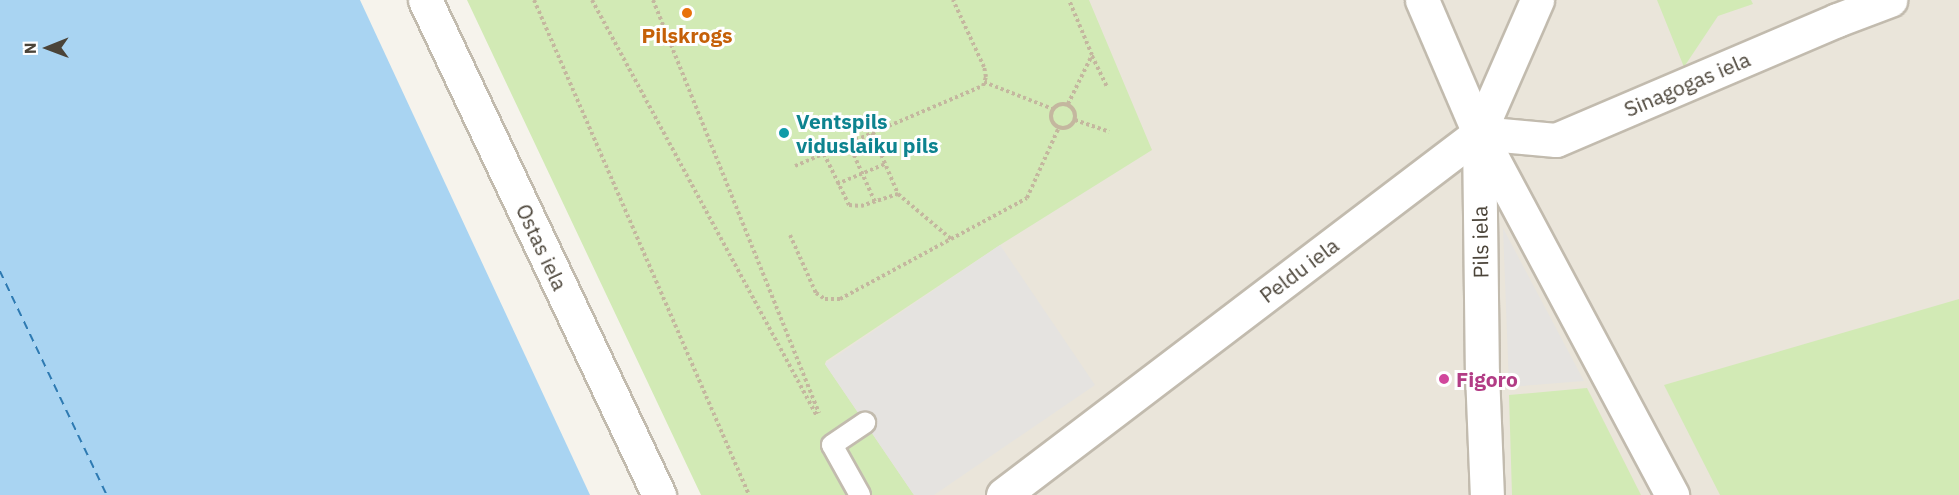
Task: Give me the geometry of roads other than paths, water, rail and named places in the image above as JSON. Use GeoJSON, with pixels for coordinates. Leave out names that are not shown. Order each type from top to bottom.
{"type":"FeatureCollection","features":[{"type":"Feature","properties":{"kind":"street","name":"Ostas iela"},"geometry":{"type":"LineString","coordinates":[[425,0],[659,495]]}},
{"type":"Feature","properties":{"kind":"street","name":"Pils iela"},"geometry":{"type":"LineString","coordinates":[[1422,0],[1479,133],[1482,373],[1487,495]]}},
{"type":"Feature","properties":{"kind":"street","name":"Peldu iela"},"geometry":{"type":"LineString","coordinates":[[1004,495],[1479,133],[1537,0]]}},
{"type":"Feature","properties":{"kind":"street","name":"Sinagogas iela"},"geometry":{"type":"LineString","coordinates":[[1479,133],[1556,140],[1834,10],[1890,0]]}},
{"type":"Feature","properties":{"kind":"street"},"geometry":{"type":"LineString","coordinates":[[1479,133],[1672,495]]}},
{"type":"Feature","properties":{"kind":"lane"},"geometry":{"type":"LineString","coordinates":[[860,495],[832,445],[865,423]]}},
{"type":"Feature","properties":{"kind":"water"},"geometry":{"type":"Polygon","coordinates":[[[0,0],[360,0],[590,495],[0,495],[0,0]]]}},
{"type":"Feature","properties":{"kind":"place","name":"Pilskrogs"},"geometry":{"type":"Point","coordinates":[687,13]}},
{"type":"Feature","properties":{"kind":"place","name":"Ventspils viduslaiku pils"},"geometry":{"type":"Point","coordinates":[784,133]}},
{"type":"Feature","properties":{"kind":"place","name":"Figoro"},"geometry":{"type":"Point","coordinates":[1444,379]}}]}
